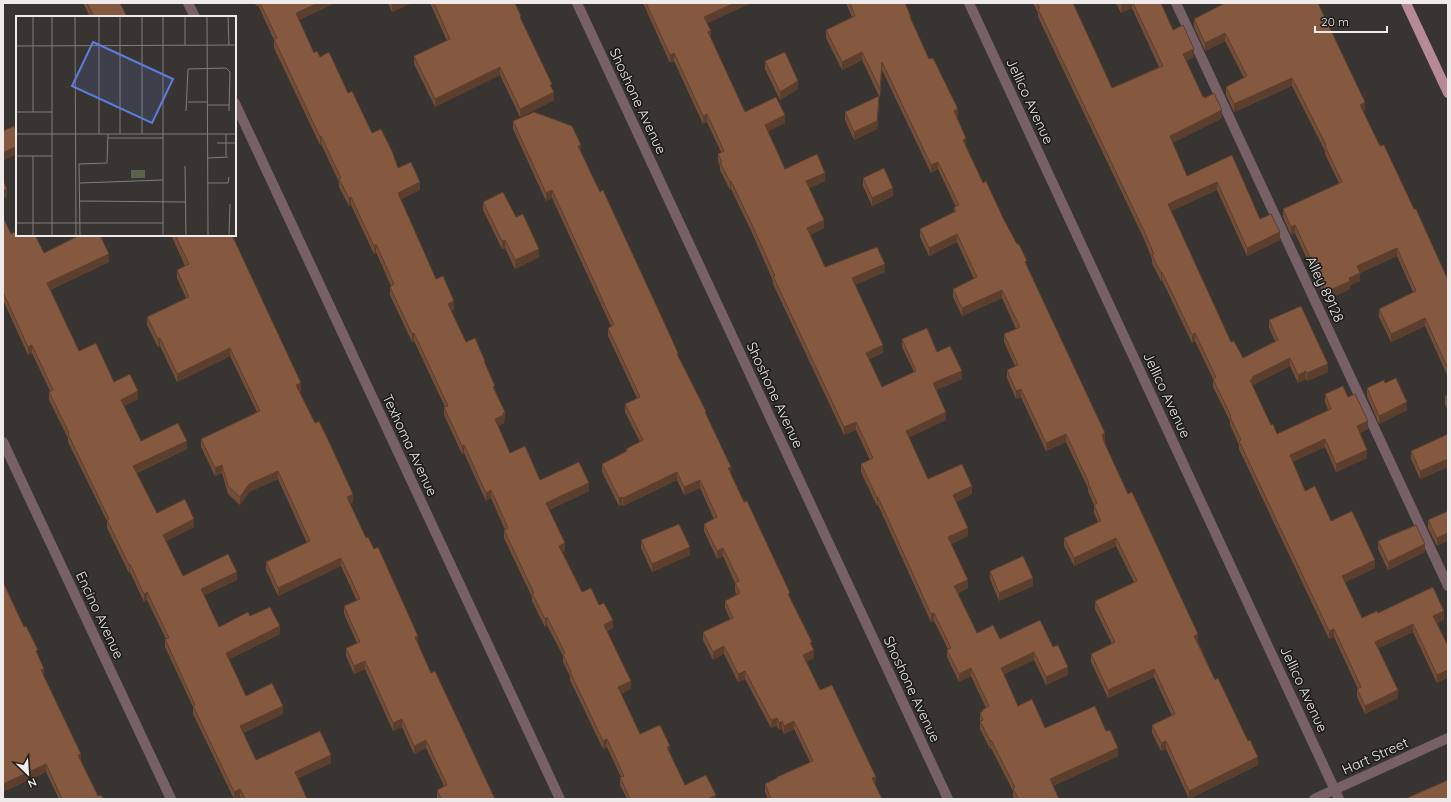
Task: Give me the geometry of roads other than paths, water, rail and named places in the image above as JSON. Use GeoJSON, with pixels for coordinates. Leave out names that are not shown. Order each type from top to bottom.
{"type":"FeatureCollection","features":[{"type":"Feature","properties":{"kind":"main road"},"geometry":{"type":"LineString","coordinates":[[1406,3],[1448,93]]}},
{"type":"Feature","properties":{"kind":"street"},"geometry":{"type":"LineString","coordinates":[[188,3],[194,16]]}},
{"type":"Feature","properties":{"kind":"street","name":"Shoshone Avenue"},"geometry":{"type":"LineString","coordinates":[[577,3],[948,799]]}},
{"type":"Feature","properties":{"kind":"street","name":"Jellico Avenue"},"geometry":{"type":"LineString","coordinates":[[969,3],[1339,799]]}},
{"type":"Feature","properties":{"kind":"street","name":"Alley 89128"},"geometry":{"type":"LineString","coordinates":[[1176,3],[1448,586]]}},
{"type":"Feature","properties":{"kind":"street","name":"Texhoma Avenue"},"geometry":{"type":"LineString","coordinates":[[236,105],[560,799]]}},
{"type":"Feature","properties":{"kind":"street","name":"Encino Avenue"},"geometry":{"type":"LineString","coordinates":[[3,442],[171,799]]}},
{"type":"Feature","properties":{"kind":"street","name":"Hart Street"},"geometry":{"type":"LineString","coordinates":[[1314,799],[1448,738]]}}]}
